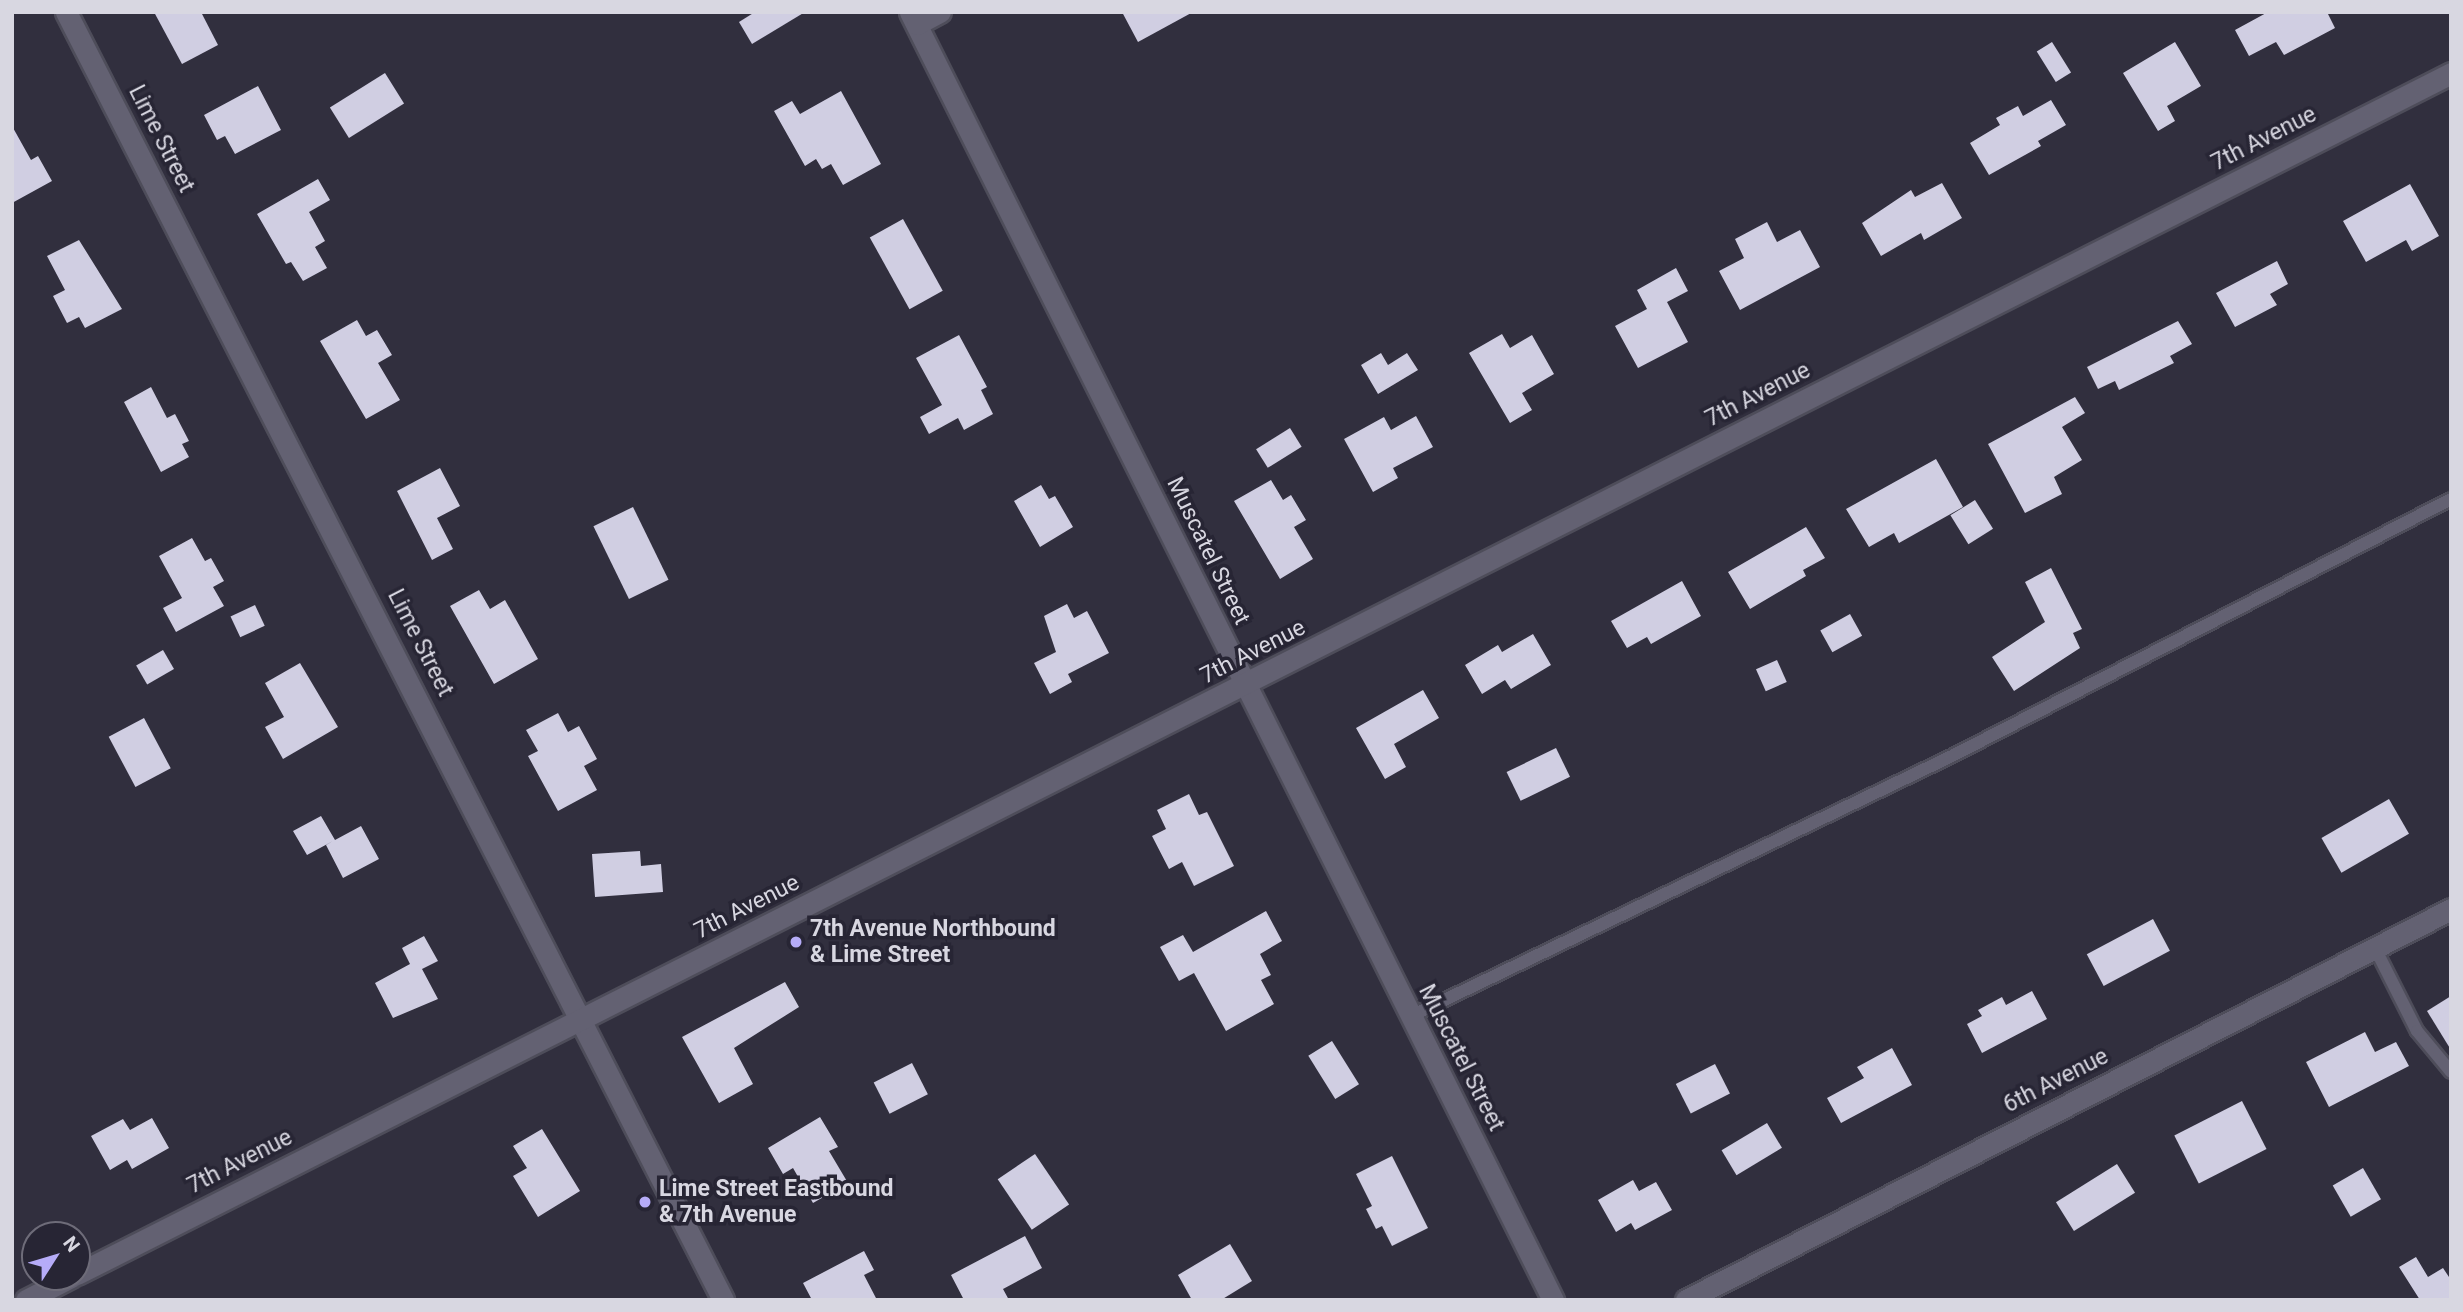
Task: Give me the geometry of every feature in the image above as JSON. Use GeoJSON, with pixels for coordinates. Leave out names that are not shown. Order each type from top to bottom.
{"type":"FeatureCollection","features":[{"type":"Feature","properties":{"kind":"street","name":"Lime Street"},"geometry":{"type":"LineString","coordinates":[[66,12],[723,1300]]}},
{"type":"Feature","properties":{"kind":"street"},"geometry":{"type":"LineString","coordinates":[[913,18],[940,12]]}},
{"type":"Feature","properties":{"kind":"street","name":"Muscatel Street"},"geometry":{"type":"LineString","coordinates":[[913,18],[1553,1300]]}},
{"type":"Feature","properties":{"kind":"street","name":"7th Avenue"},"geometry":{"type":"LineString","coordinates":[[91,1267],[2451,73]]}},
{"type":"Feature","properties":{"kind":"street","name":"6th Avenue"},"geometry":{"type":"LineString","coordinates":[[1686,1300],[2451,909]]}},
{"type":"Feature","properties":{"kind":"street"},"geometry":{"type":"LineString","coordinates":[[26,1300],[44,1291]]}},
{"type":"Feature","properties":{"kind":"lane"},"geometry":{"type":"LineString","coordinates":[[1411,1016],[1952,756],[2451,499]]}},
{"type":"Feature","properties":{"kind":"lane"},"geometry":{"type":"LineString","coordinates":[[2375,948],[2417,1031],[2451,1072]]}},
{"type":"Feature","properties":{"kind":"building"},"geometry":{"type":"Polygon","coordinates":[[[154,12],[201,12],[218,45],[182,64],[154,12]]]}},
{"type":"Feature","properties":{"kind":"building"},"geometry":{"type":"Polygon","coordinates":[[[755,12],[805,12],[752,44],[739,22],[755,12]]]}},
{"type":"Feature","properties":{"kind":"building"},"geometry":{"type":"Polygon","coordinates":[[[1122,12],[1193,12],[1138,42],[1122,12]]]}},
{"type":"Feature","properties":{"kind":"building"},"geometry":{"type":"Polygon","coordinates":[[[2268,12],[2327,12],[2335,28],[2284,55],[2276,42],[2249,56],[2235,30],[2268,12]]]}},
{"type":"Feature","properties":{"kind":"building"},"geometry":{"type":"Polygon","coordinates":[[[2052,42],[2071,73],[2056,82],[2037,52],[2052,42]]]}},
{"type":"Feature","properties":{"kind":"building"},"geometry":{"type":"Polygon","coordinates":[[[2175,42],[2201,86],[2167,106],[2175,121],[2158,131],[2123,73],[2175,42]]]}},
{"type":"Feature","properties":{"kind":"building"},"geometry":{"type":"Polygon","coordinates":[[[385,73],[404,104],[349,138],[330,107],[385,73]]]}},
{"type":"Feature","properties":{"kind":"building"},"geometry":{"type":"Polygon","coordinates":[[[258,86],[281,130],[235,154],[225,136],[217,140],[204,115],[258,86]]]}},
{"type":"Feature","properties":{"kind":"building"},"geometry":{"type":"Polygon","coordinates":[[[841,91],[881,164],[843,185],[831,164],[822,169],[816,159],[805,166],[774,111],[792,101],[800,114],[841,91]]]}},
{"type":"Feature","properties":{"kind":"building"},"geometry":{"type":"Polygon","coordinates":[[[2051,100],[2066,125],[2038,141],[2041,146],[1989,175],[1970,143],[2000,125],[1996,118],[2018,106],[2023,116],[2051,100]]]}},
{"type":"Feature","properties":{"kind":"building"},"geometry":{"type":"Polygon","coordinates":[[[12,126],[31,160],[38,156],[52,181],[12,203],[12,126]]]}},
{"type":"Feature","properties":{"kind":"building"},"geometry":{"type":"Polygon","coordinates":[[[318,179],[330,200],[309,212],[325,241],[315,247],[327,268],[303,281],[291,262],[286,264],[257,214],[318,179]]]}},
{"type":"Feature","properties":{"kind":"building"},"geometry":{"type":"Polygon","coordinates":[[[1942,183],[1962,218],[1924,240],[1921,233],[1881,256],[1862,223],[1911,190],[1915,197],[1942,183]]]}},
{"type":"Feature","properties":{"kind":"building"},"geometry":{"type":"Polygon","coordinates":[[[2410,184],[2439,236],[2412,251],[2406,240],[2366,262],[2343,221],[2410,184]]]}},
{"type":"Feature","properties":{"kind":"building"},"geometry":{"type":"Polygon","coordinates":[[[903,219],[943,291],[910,309],[870,237],[903,219]]]}},
{"type":"Feature","properties":{"kind":"building"},"geometry":{"type":"Polygon","coordinates":[[[1767,222],[1777,242],[1800,230],[1820,267],[1740,310],[1719,271],[1744,258],[1735,239],[1767,222]]]}},
{"type":"Feature","properties":{"kind":"building"},"geometry":{"type":"Polygon","coordinates":[[[79,240],[122,309],[85,328],[79,317],[67,323],[53,296],[65,290],[47,256],[79,240]]]}},
{"type":"Feature","properties":{"kind":"building"},"geometry":{"type":"Polygon","coordinates":[[[2277,261],[2288,284],[2270,294],[2277,305],[2235,327],[2216,293],[2277,261]]]}},
{"type":"Feature","properties":{"kind":"building"},"geometry":{"type":"Polygon","coordinates":[[[1676,268],[1688,291],[1667,302],[1688,342],[1638,368],[1615,326],[1647,309],[1637,290],[1676,268]]]}},
{"type":"Feature","properties":{"kind":"building"},"geometry":{"type":"Polygon","coordinates":[[[357,320],[366,336],[377,330],[392,355],[378,363],[400,400],[366,419],[320,341],[357,320]]]}},
{"type":"Feature","properties":{"kind":"building"},"geometry":{"type":"Polygon","coordinates":[[[2178,321],[2192,344],[2170,356],[2174,363],[2119,390],[2115,381],[2098,389],[2087,367],[2178,321]]]}},
{"type":"Feature","properties":{"kind":"building"},"geometry":{"type":"Polygon","coordinates":[[[1502,334],[1510,348],[1532,335],[1554,374],[1522,393],[1532,410],[1510,423],[1469,353],[1502,334]]]}},
{"type":"Feature","properties":{"kind":"building"},"geometry":{"type":"Polygon","coordinates":[[[959,335],[987,387],[981,390],[993,414],[964,430],[958,418],[929,434],[920,417],[942,405],[916,358],[959,335]]]}},
{"type":"Feature","properties":{"kind":"building"},"geometry":{"type":"Polygon","coordinates":[[[1381,353],[1388,365],[1407,353],[1418,370],[1378,394],[1361,365],[1381,353]]]}},
{"type":"Feature","properties":{"kind":"building"},"geometry":{"type":"Polygon","coordinates":[[[151,387],[167,418],[175,414],[189,441],[182,444],[189,457],[161,472],[124,402],[151,387]]]}},
{"type":"Feature","properties":{"kind":"building"},"geometry":{"type":"Polygon","coordinates":[[[2075,397],[2085,413],[2062,427],[2082,460],[2054,477],[2062,494],[2025,513],[1988,444],[2075,397]]]}},
{"type":"Feature","properties":{"kind":"building"},"geometry":{"type":"Polygon","coordinates":[[[1416,416],[1433,447],[1393,468],[1398,478],[1373,492],[1344,439],[1384,417],[1391,430],[1416,416]]]}},
{"type":"Feature","properties":{"kind":"building"},"geometry":{"type":"Polygon","coordinates":[[[1290,428],[1302,447],[1268,468],[1256,449],[1290,428]]]}},
{"type":"Feature","properties":{"kind":"building"},"geometry":{"type":"Polygon","coordinates":[[[1936,459],[1963,507],[1899,543],[1894,533],[1869,547],[1846,509],[1936,459]]]}},
{"type":"Feature","properties":{"kind":"building"},"geometry":{"type":"Polygon","coordinates":[[[440,468],[460,506],[437,518],[453,549],[432,560],[397,491],[440,468]]]}},
{"type":"Feature","properties":{"kind":"building"},"geometry":{"type":"Polygon","coordinates":[[[1271,480],[1283,500],[1291,495],[1306,520],[1294,527],[1313,559],[1280,579],[1234,501],[1271,480]]]}},
{"type":"Feature","properties":{"kind":"building"},"geometry":{"type":"Polygon","coordinates":[[[1041,485],[1049,499],[1055,496],[1073,527],[1040,547],[1014,501],[1041,485]]]}},
{"type":"Feature","properties":{"kind":"building"},"geometry":{"type":"Polygon","coordinates":[[[1975,500],[1993,529],[1968,544],[1950,515],[1975,500]]]}},
{"type":"Feature","properties":{"kind":"building"},"geometry":{"type":"Polygon","coordinates":[[[633,507],[669,580],[629,599],[593,526],[633,507]]]}},
{"type":"Feature","properties":{"kind":"building"},"geometry":{"type":"Polygon","coordinates":[[[1806,527],[1825,558],[1803,570],[1806,576],[1750,609],[1728,572],[1806,527]]]}},
{"type":"Feature","properties":{"kind":"building"},"geometry":{"type":"Polygon","coordinates":[[[192,538],[205,561],[211,558],[224,581],[213,587],[224,606],[176,632],[163,608],[182,598],[159,556],[192,538]]]}},
{"type":"Feature","properties":{"kind":"building"},"geometry":{"type":"Polygon","coordinates":[[[2051,568],[2082,629],[2073,633],[2080,648],[2014,691],[1992,657],[2045,622],[2025,582],[2051,568]]]}},
{"type":"Feature","properties":{"kind":"building"},"geometry":{"type":"Polygon","coordinates":[[[1682,581],[1701,616],[1651,644],[1647,637],[1627,648],[1611,621],[1682,581]]]}},
{"type":"Feature","properties":{"kind":"building"},"geometry":{"type":"Polygon","coordinates":[[[479,590],[490,609],[505,600],[538,659],[494,684],[450,606],[479,590]]]}},
{"type":"Feature","properties":{"kind":"building"},"geometry":{"type":"Polygon","coordinates":[[[1067,604],[1074,618],[1087,611],[1109,653],[1068,674],[1072,682],[1050,694],[1034,663],[1056,652],[1044,616],[1067,604]]]}},
{"type":"Feature","properties":{"kind":"building"},"geometry":{"type":"Polygon","coordinates":[[[255,605],[265,626],[240,637],[231,616],[255,605]]]}},
{"type":"Feature","properties":{"kind":"building"},"geometry":{"type":"Polygon","coordinates":[[[1850,614],[1862,636],[1832,652],[1820,630],[1850,614]]]}},
{"type":"Feature","properties":{"kind":"building"},"geometry":{"type":"Polygon","coordinates":[[[1533,634],[1551,665],[1511,689],[1505,680],[1482,694],[1465,665],[1498,645],[1502,652],[1533,634]]]}},
{"type":"Feature","properties":{"kind":"building"},"geometry":{"type":"Polygon","coordinates":[[[163,650],[174,669],[147,685],[136,666],[163,650]]]}},
{"type":"Feature","properties":{"kind":"building"},"geometry":{"type":"Polygon","coordinates":[[[1777,660],[1787,682],[1766,691],[1756,669],[1777,660]]]}},
{"type":"Feature","properties":{"kind":"building"},"geometry":{"type":"Polygon","coordinates":[[[300,663],[338,727],[283,759],[265,727],[284,717],[265,683],[300,663]]]}},
{"type":"Feature","properties":{"kind":"building"},"geometry":{"type":"Polygon","coordinates":[[[1423,690],[1439,718],[1394,744],[1406,767],[1385,779],[1356,728],[1423,690]]]}},
{"type":"Feature","properties":{"kind":"building"},"geometry":{"type":"Polygon","coordinates":[[[558,713],[568,732],[579,726],[597,759],[584,766],[597,790],[558,811],[528,756],[538,751],[526,730],[558,713]]]}},
{"type":"Feature","properties":{"kind":"building"},"geometry":{"type":"Polygon","coordinates":[[[144,718],[171,768],[135,787],[109,737],[144,718]]]}},
{"type":"Feature","properties":{"kind":"building"},"geometry":{"type":"Polygon","coordinates":[[[1556,748],[1570,777],[1521,801],[1507,772],[1556,748]]]}},
{"type":"Feature","properties":{"kind":"building"},"geometry":{"type":"Polygon","coordinates":[[[1189,794],[1199,815],[1207,812],[1234,866],[1194,886],[1182,862],[1169,869],[1152,836],[1166,829],[1157,810],[1189,794]]]}},
{"type":"Feature","properties":{"kind":"building"},"geometry":{"type":"Polygon","coordinates":[[[2389,799],[2409,834],[2341,873],[2321,838],[2389,799]]]}},
{"type":"Feature","properties":{"kind":"building"},"geometry":{"type":"Polygon","coordinates":[[[321,816],[335,840],[361,826],[379,859],[343,878],[326,845],[333,841],[307,855],[293,831],[321,816]]]}},
{"type":"Feature","properties":{"kind":"building"},"geometry":{"type":"Polygon","coordinates":[[[640,851],[641,866],[661,864],[663,892],[595,897],[592,854],[640,851]]]}},
{"type":"Feature","properties":{"kind":"building"},"geometry":{"type":"Polygon","coordinates":[[[1266,911],[1282,941],[1260,954],[1271,975],[1261,980],[1274,1004],[1226,1031],[1194,973],[1179,981],[1160,947],[1183,935],[1193,952],[1266,911]]]}},
{"type":"Feature","properties":{"kind":"building"},"geometry":{"type":"Polygon","coordinates":[[[2153,919],[2170,951],[2104,986],[2087,954],[2153,919]]]}},
{"type":"Feature","properties":{"kind":"building"},"geometry":{"type":"Polygon","coordinates":[[[424,936],[438,961],[422,969],[438,999],[393,1018],[375,983],[410,964],[402,948],[424,936]]]}},
{"type":"Feature","properties":{"kind":"building"},"geometry":{"type":"Polygon","coordinates":[[[785,982],[799,1007],[734,1048],[753,1084],[719,1103],[682,1037],[785,982]]]}},
{"type":"Feature","properties":{"kind":"building"},"geometry":{"type":"Polygon","coordinates":[[[2032,991],[2047,1019],[1982,1053],[1967,1024],[1982,1016],[1978,1010],[2002,997],[2006,1005],[2032,991]]]}},
{"type":"Feature","properties":{"kind":"building"},"geometry":{"type":"Polygon","coordinates":[[[2451,996],[2451,1050],[2427,1011],[2451,996]]]}},
{"type":"Feature","properties":{"kind":"building"},"geometry":{"type":"Polygon","coordinates":[[[2365,1032],[2375,1052],[2396,1042],[2409,1066],[2329,1107],[2306,1062],[2365,1032]]]}},
{"type":"Feature","properties":{"kind":"building"},"geometry":{"type":"Polygon","coordinates":[[[1332,1041],[1359,1084],[1335,1099],[1308,1056],[1332,1041]]]}},
{"type":"Feature","properties":{"kind":"building"},"geometry":{"type":"Polygon","coordinates":[[[1892,1048],[1912,1085],[1841,1123],[1827,1098],[1864,1078],[1857,1067],[1892,1048]]]}},
{"type":"Feature","properties":{"kind":"building"},"geometry":{"type":"Polygon","coordinates":[[[912,1063],[928,1094],[890,1114],[874,1083],[912,1063]]]}},
{"type":"Feature","properties":{"kind":"building"},"geometry":{"type":"Polygon","coordinates":[[[1715,1064],[1730,1093],[1691,1113],[1676,1084],[1715,1064]]]}},
{"type":"Feature","properties":{"kind":"building"},"geometry":{"type":"Polygon","coordinates":[[[2242,1101],[2267,1149],[2199,1184],[2174,1136],[2242,1101]]]}},
{"type":"Feature","properties":{"kind":"building"},"geometry":{"type":"Polygon","coordinates":[[[820,1117],[838,1147],[829,1151],[848,1183],[813,1203],[793,1168],[783,1174],[768,1148],[820,1117]]]}},
{"type":"Feature","properties":{"kind":"building"},"geometry":{"type":"Polygon","coordinates":[[[152,1118],[169,1148],[132,1169],[127,1160],[110,1170],[91,1136],[123,1119],[130,1130],[152,1118]]]}},
{"type":"Feature","properties":{"kind":"building"},"geometry":{"type":"Polygon","coordinates":[[[1767,1123],[1782,1148],[1737,1175],[1722,1150],[1767,1123]]]}},
{"type":"Feature","properties":{"kind":"building"},"geometry":{"type":"Polygon","coordinates":[[[542,1129],[580,1191],[538,1217],[513,1176],[527,1168],[513,1146],[542,1129]]]}},
{"type":"Feature","properties":{"kind":"building"},"geometry":{"type":"Polygon","coordinates":[[[1035,1154],[1069,1205],[1032,1230],[998,1179],[1035,1154]]]}},
{"type":"Feature","properties":{"kind":"building"},"geometry":{"type":"Polygon","coordinates":[[[1392,1156],[1428,1228],[1392,1246],[1382,1226],[1376,1229],[1366,1209],[1372,1206],[1356,1174],[1392,1156]]]}},
{"type":"Feature","properties":{"kind":"building"},"geometry":{"type":"Polygon","coordinates":[[[2117,1164],[2135,1193],[2074,1231],[2056,1202],[2117,1164]]]}},
{"type":"Feature","properties":{"kind":"building"},"geometry":{"type":"Polygon","coordinates":[[[2363,1168],[2381,1199],[2351,1217],[2333,1186],[2363,1168]]]}},
{"type":"Feature","properties":{"kind":"building"},"geometry":{"type":"Polygon","coordinates":[[[1633,1180],[1639,1191],[1656,1182],[1672,1210],[1635,1230],[1631,1223],[1616,1232],[1598,1200],[1633,1180]]]}},
{"type":"Feature","properties":{"kind":"building"},"geometry":{"type":"Polygon","coordinates":[[[1025,1236],[1042,1268],[1003,1289],[1009,1300],[964,1300],[951,1275],[1025,1236]]]}},
{"type":"Feature","properties":{"kind":"building"},"geometry":{"type":"Polygon","coordinates":[[[1230,1244],[1252,1281],[1221,1300],[1192,1300],[1178,1275],[1230,1244]]]}},
{"type":"Feature","properties":{"kind":"building"},"geometry":{"type":"Polygon","coordinates":[[[864,1251],[874,1270],[864,1275],[877,1300],[812,1300],[803,1283],[864,1251]]]}},
{"type":"Feature","properties":{"kind":"building"},"geometry":{"type":"Polygon","coordinates":[[[2416,1257],[2428,1277],[2443,1268],[2451,1280],[2451,1300],[2420,1300],[2399,1267],[2416,1257]]]}},
{"type":"Feature","properties":{"kind":"place","name":"7th Avenue Northbound & Lime Street"},"geometry":{"type":"Point","coordinates":[796,942]}},
{"type":"Feature","properties":{"kind":"place","name":"Lime Street Eastbound & 7th Avenue"},"geometry":{"type":"Point","coordinates":[645,1202]}}]}
